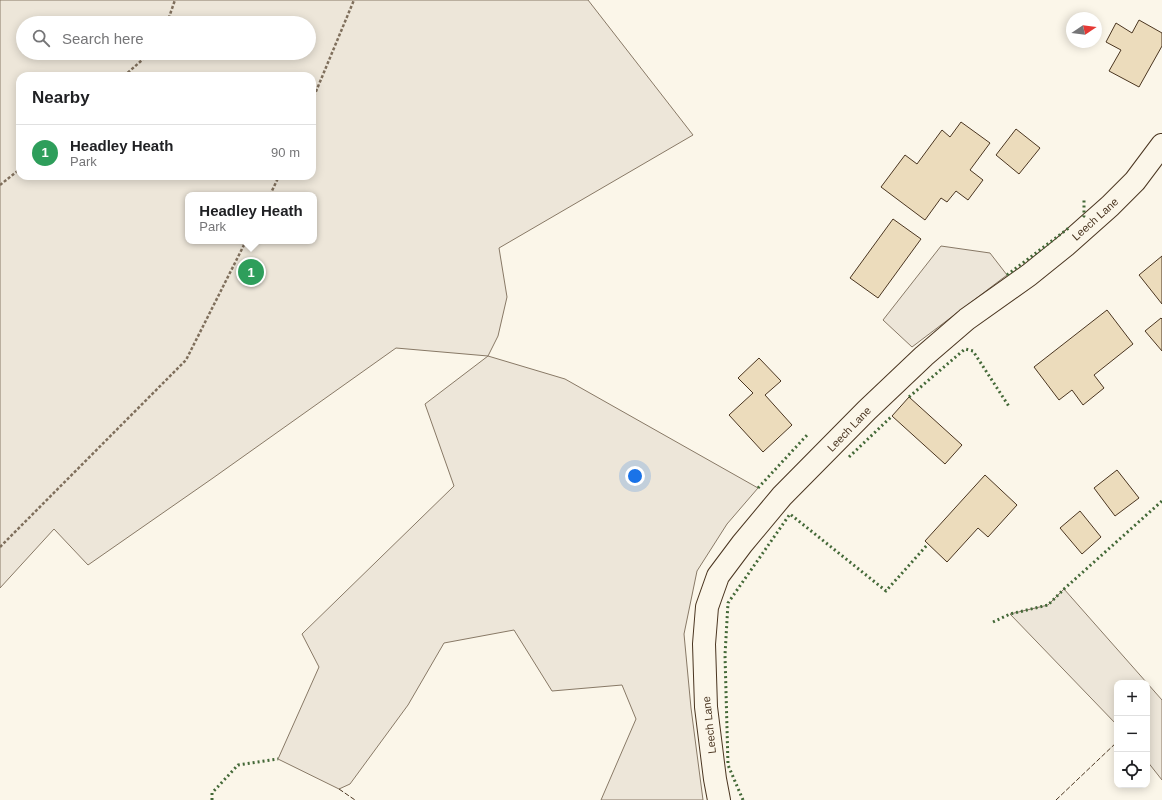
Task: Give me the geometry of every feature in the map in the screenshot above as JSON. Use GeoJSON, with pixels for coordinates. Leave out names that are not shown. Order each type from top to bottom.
{"type":"FeatureCollection","features":[{"type":"Feature","properties":{"kind":"main road","name":"Leech Lane"},"geometry":{"type":"LineString","coordinates":[[719,800],[706,707],[704,644],[707,607],[718,576],[742,544],[782,496],[872,405],[924,356],[967,319],[1029,275],[1065,246],[1110,206],[1135,181],[1162,145]]}},
{"type":"Feature","properties":{"kind":"path"},"geometry":{"type":"LineString","coordinates":[[169,16],[175,0]]}},
{"type":"Feature","properties":{"kind":"path"},"geometry":{"type":"LineString","coordinates":[[316,91],[354,0]]}},
{"type":"Feature","properties":{"kind":"path"},"geometry":{"type":"LineString","coordinates":[[129,72],[142,60]]}},
{"type":"Feature","properties":{"kind":"path"},"geometry":{"type":"LineString","coordinates":[[0,186],[16,172]]}},
{"type":"Feature","properties":{"kind":"path"},"geometry":{"type":"LineString","coordinates":[[272,192],[278,180]]}},
{"type":"Feature","properties":{"kind":"path"},"geometry":{"type":"LineString","coordinates":[[0,547],[186,360],[244,244]]}},
{"type":"Feature","properties":{"kind":"shaded area"},"geometry":{"type":"Polygon","coordinates":[[[0,0],[588,0],[693,135],[499,248],[507,297],[498,336],[488,356],[396,348],[88,565],[54,529],[0,588],[0,0]]]}},
{"type":"Feature","properties":{"kind":"shaded area"},"geometry":{"type":"Polygon","coordinates":[[[941,246],[990,253],[1007,275],[912,347],[883,320],[941,246]]]}},
{"type":"Feature","properties":{"kind":"shaded area"},"geometry":{"type":"Polygon","coordinates":[[[488,356],[565,379],[758,488],[727,524],[697,571],[684,634],[691,708],[703,800],[601,800],[636,719],[622,685],[552,691],[514,630],[444,643],[408,705],[350,784],[339,789],[278,759],[319,667],[302,634],[454,486],[425,404],[488,356]]]}},
{"type":"Feature","properties":{"kind":"shaded area"},"geometry":{"type":"Polygon","coordinates":[[[1064,589],[1144,680],[1114,680],[1114,722],[1010,614],[1048,605],[1064,589]]]}},
{"type":"Feature","properties":{"kind":"shaded area"},"geometry":{"type":"Polygon","coordinates":[[[1150,686],[1162,700],[1162,780],[1150,765],[1150,686]]]}},
{"type":"Feature","properties":{"kind":"building"},"geometry":{"type":"Polygon","coordinates":[[[1139,20],[1162,33],[1162,46],[1139,87],[1109,71],[1121,50],[1106,42],[1116,23],[1132,33],[1139,20]]]}},
{"type":"Feature","properties":{"kind":"building"},"geometry":{"type":"Polygon","coordinates":[[[961,122],[990,143],[970,170],[983,180],[968,200],[956,191],[947,202],[941,198],[925,220],[881,187],[905,155],[917,164],[942,130],[950,137],[961,122]]]}},
{"type":"Feature","properties":{"kind":"building"},"geometry":{"type":"Polygon","coordinates":[[[1016,129],[1040,148],[1019,174],[996,155],[1016,129]]]}},
{"type":"Feature","properties":{"kind":"building"},"geometry":{"type":"Polygon","coordinates":[[[893,219],[921,239],[878,298],[850,278],[893,219]]]}},
{"type":"Feature","properties":{"kind":"building"},"geometry":{"type":"Polygon","coordinates":[[[1162,256],[1162,304],[1139,275],[1162,256]]]}},
{"type":"Feature","properties":{"kind":"building"},"geometry":{"type":"Polygon","coordinates":[[[1107,310],[1133,344],[1094,375],[1104,388],[1083,405],[1072,390],[1059,400],[1034,367],[1107,310]]]}},
{"type":"Feature","properties":{"kind":"building"},"geometry":{"type":"Polygon","coordinates":[[[1161,318],[1162,319],[1162,351],[1145,331],[1161,318]]]}},
{"type":"Feature","properties":{"kind":"building"},"geometry":{"type":"Polygon","coordinates":[[[759,358],[781,381],[765,395],[792,425],[763,452],[729,415],[753,393],[738,378],[759,358]]]}},
{"type":"Feature","properties":{"kind":"building"},"geometry":{"type":"Polygon","coordinates":[[[909,397],[962,445],[945,464],[892,416],[909,397]]]}},
{"type":"Feature","properties":{"kind":"building"},"geometry":{"type":"Polygon","coordinates":[[[1117,470],[1139,498],[1115,516],[1094,488],[1117,470]]]}},
{"type":"Feature","properties":{"kind":"building"},"geometry":{"type":"Polygon","coordinates":[[[985,475],[1017,505],[988,537],[978,528],[947,562],[925,541],[985,475]]]}},
{"type":"Feature","properties":{"kind":"building"},"geometry":{"type":"Polygon","coordinates":[[[1080,511],[1101,537],[1082,554],[1060,528],[1080,511]]]}},
{"type":"Feature","properties":{"kind":"hedge"},"geometry":{"type":"LineString","coordinates":[[1083,217],[1084,200]]}},
{"type":"Feature","properties":{"kind":"hedge"},"geometry":{"type":"LineString","coordinates":[[1007,275],[1070,227]]}},
{"type":"Feature","properties":{"kind":"hedge"},"geometry":{"type":"LineString","coordinates":[[909,397],[965,349],[973,351],[1010,408]]}},
{"type":"Feature","properties":{"kind":"hedge"},"geometry":{"type":"LineString","coordinates":[[849,457],[892,416]]}},
{"type":"Feature","properties":{"kind":"hedge"},"geometry":{"type":"LineString","coordinates":[[758,488],[808,434]]}},
{"type":"Feature","properties":{"kind":"hedge"},"geometry":{"type":"LineString","coordinates":[[993,622],[1010,614],[1048,605],[1162,501]]}},
{"type":"Feature","properties":{"kind":"hedge"},"geometry":{"type":"LineString","coordinates":[[743,800],[728,765],[725,655],[728,603],[790,514],[886,591],[928,544]]}},
{"type":"Feature","properties":{"kind":"hedge"},"geometry":{"type":"LineString","coordinates":[[212,800],[212,793],[238,765],[278,759]]}},
{"type":"Feature","properties":{"kind":"fence"},"geometry":{"type":"LineString","coordinates":[[1056,800],[1114,745]]}},
{"type":"Feature","properties":{"kind":"fence"},"geometry":{"type":"LineString","coordinates":[[339,789],[355,800]]}},
{"type":"Feature","properties":{"kind":"place","name":"Headley Heath"},"geometry":{"type":"Point","coordinates":[251,272]}}]}
